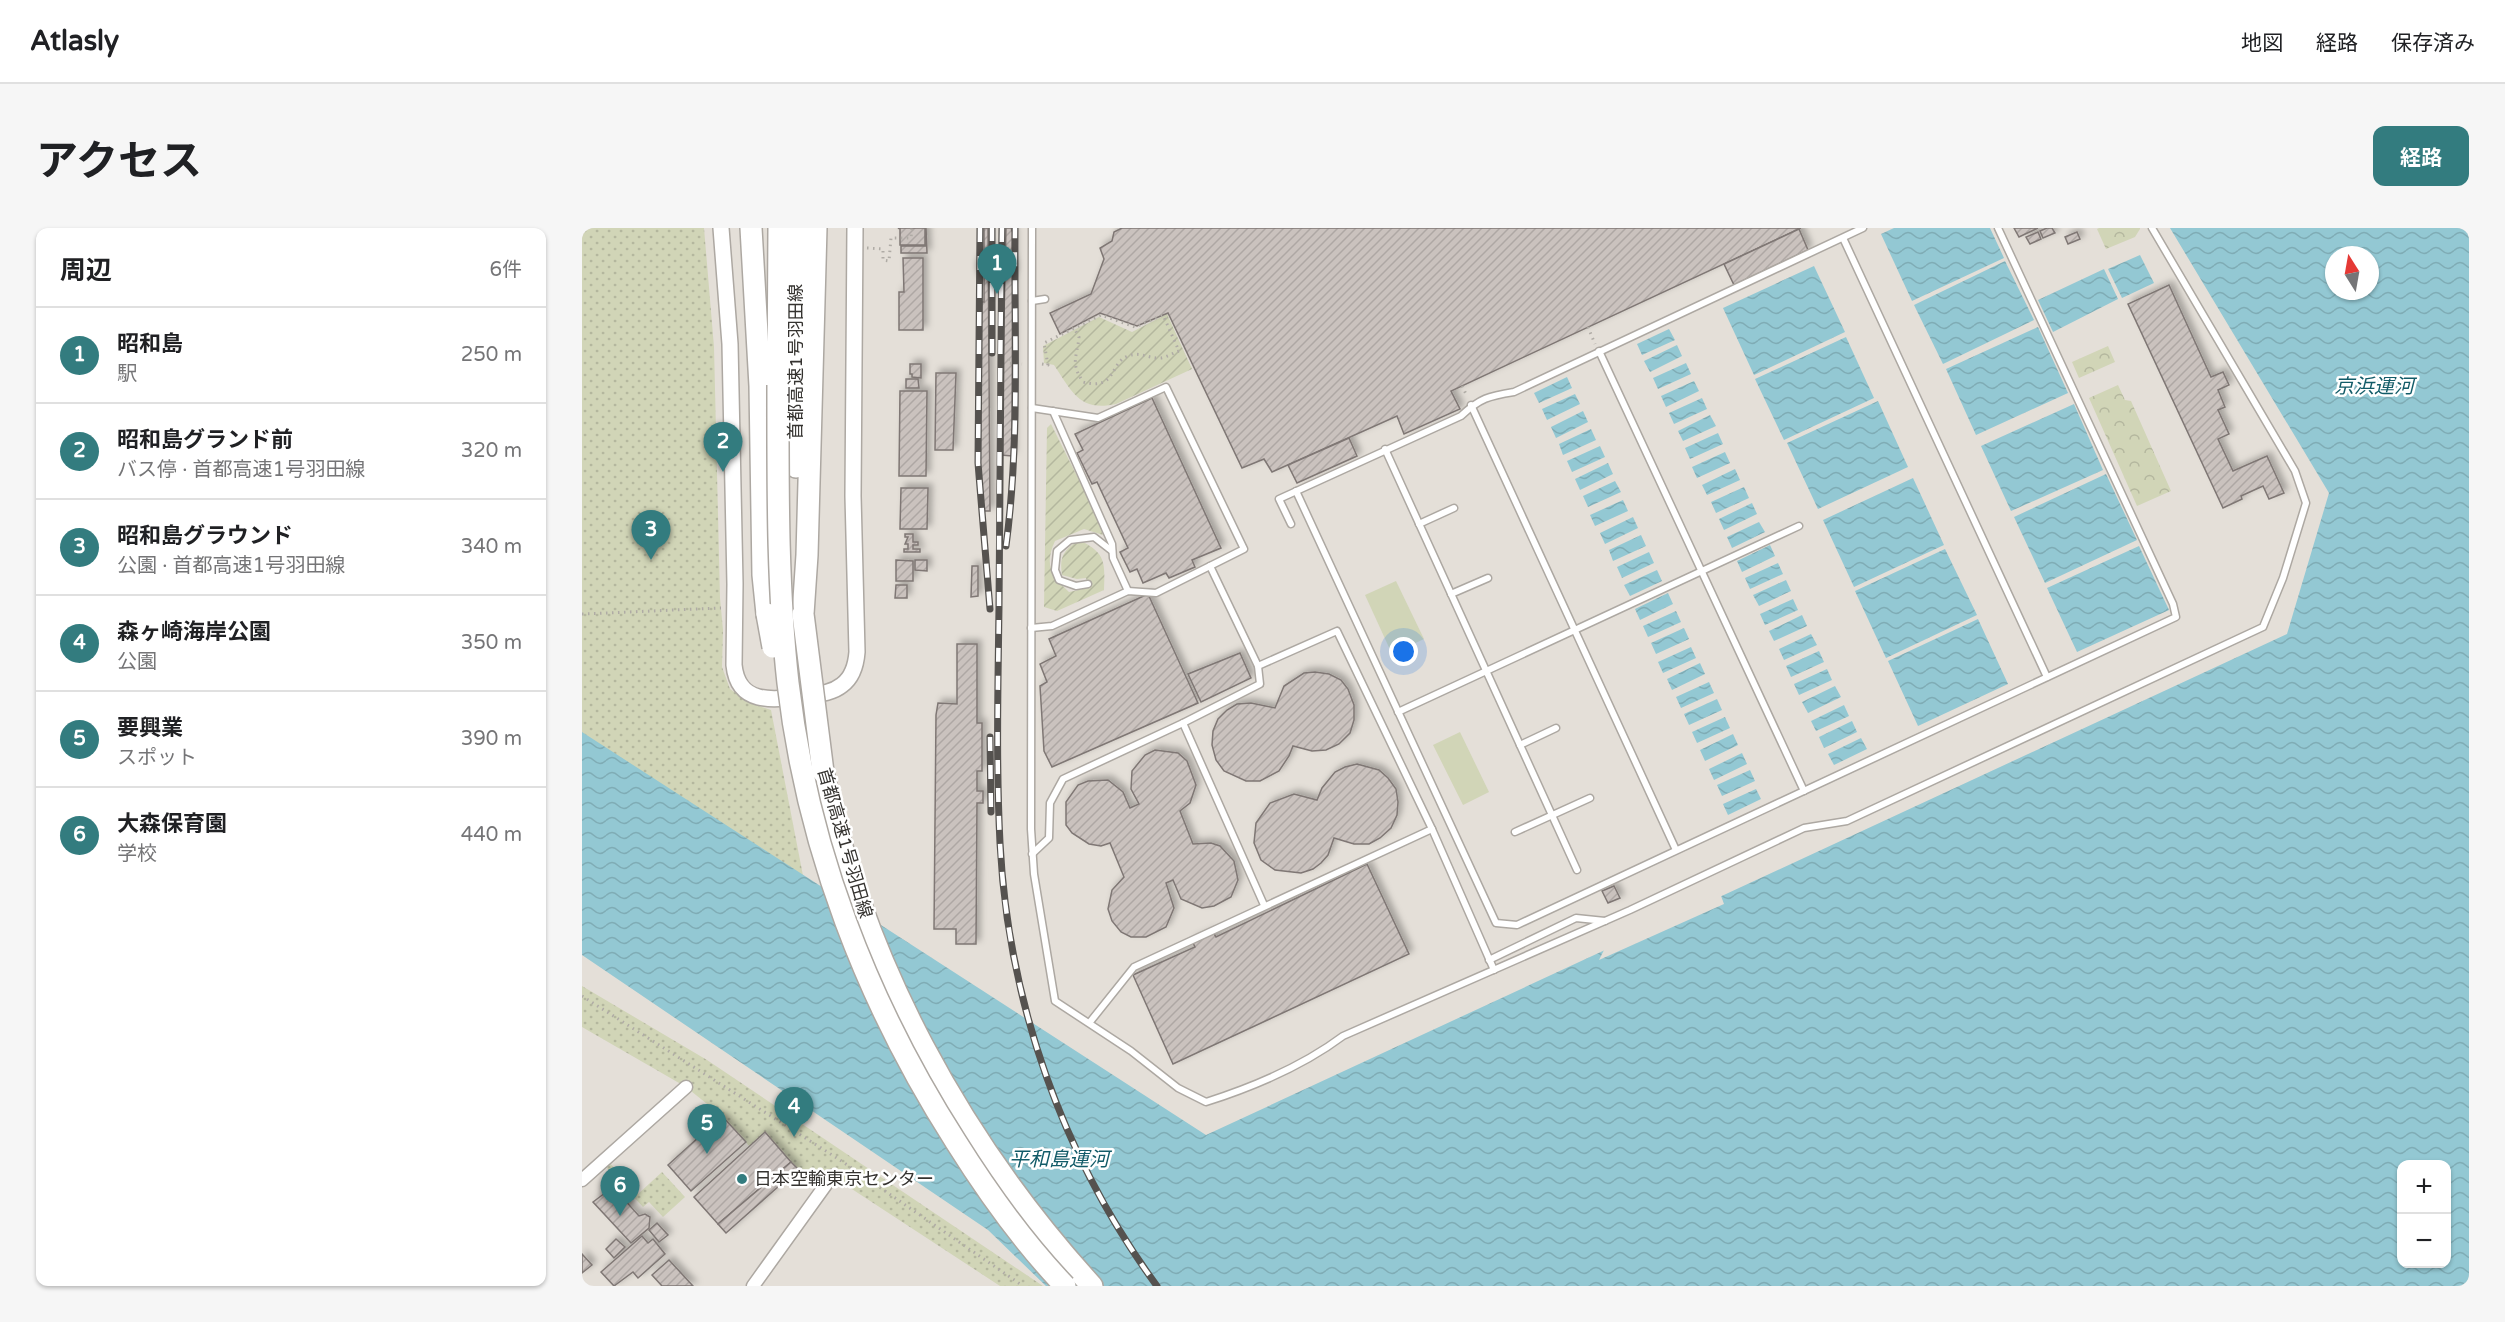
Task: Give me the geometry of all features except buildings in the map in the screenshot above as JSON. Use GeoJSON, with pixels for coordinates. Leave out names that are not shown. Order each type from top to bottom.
{"type":"FeatureCollection","features":[{"type":"Feature","properties":{"kind":"highway"},"geometry":{"type":"LineString","coordinates":[[751,228],[760,386],[763,575],[774,656],[797,741]]}},
{"type":"Feature","properties":{"kind":"highway","name":"首都高速1号羽田線"},"geometry":{"type":"LineString","coordinates":[[779,228],[788,297],[803,614],[813,711],[830,806],[861,908],[883,963],[927,1053],[964,1116],[1028,1210],[1092,1286]]}},
{"type":"Feature","properties":{"kind":"highway","name":"首都高速1号羽田線"},"geometry":{"type":"LineString","coordinates":[[798,228],[788,297],[779,537],[784,645],[797,741],[813,815],[843,916],[886,1021],[941,1119],[973,1169],[1011,1223],[1065,1286]]}},
{"type":"Feature","properties":{"kind":"highway"},"geometry":{"type":"LineString","coordinates":[[803,614],[807,555],[816,228]]}},
{"type":"Feature","properties":{"kind":"street"},"geometry":{"type":"LineString","coordinates":[[721,228],[730,344],[734,669],[741,684],[754,696],[774,700],[829,692],[843,685],[852,674],[857,652],[853,496],[855,228]]}},
{"type":"Feature","properties":{"kind":"street"},"geometry":{"type":"LineString","coordinates":[[582,1180],[689,1081]]}},
{"type":"Feature","properties":{"kind":"street"},"geometry":{"type":"LineString","coordinates":[[753,1286],[832,1176]]}},
{"type":"Feature","properties":{"kind":"lane"},"geometry":{"type":"LineString","coordinates":[[1032,228],[1032,854],[1055,1001],[1090,1022],[1178,1088],[1206,1102],[1229,1095],[1318,1055],[1343,1036],[1606,921],[1804,828],[1847,820],[2263,627],[2283,578],[2306,503],[2295,471],[2152,228]]}},
{"type":"Feature","properties":{"kind":"lane"},"geometry":{"type":"LineString","coordinates":[[1291,524],[1279,499],[1461,416],[1471,405],[1496,393],[1514,392],[1863,228]]}},
{"type":"Feature","properties":{"kind":"lane"},"geometry":{"type":"LineString","coordinates":[[1296,491],[1496,923],[1517,925],[2176,617],[2173,604],[1998,228]]}},
{"type":"Feature","properties":{"kind":"lane"},"geometry":{"type":"LineString","coordinates":[[1843,238],[2047,677]]}},
{"type":"Feature","properties":{"kind":"lane"},"geometry":{"type":"LineString","coordinates":[[1032,301],[1045,299]]}},
{"type":"Feature","properties":{"kind":"lane"},"geometry":{"type":"LineString","coordinates":[[1599,351],[1804,791]]}},
{"type":"Feature","properties":{"kind":"lane"},"geometry":{"type":"LineString","coordinates":[[1031,628],[1052,626],[1128,591],[1156,592],[1244,549],[1166,387],[1098,418],[1032,408]]}},
{"type":"Feature","properties":{"kind":"lane"},"geometry":{"type":"LineString","coordinates":[[1471,405],[1676,850]]}},
{"type":"Feature","properties":{"kind":"lane"},"geometry":{"type":"LineString","coordinates":[[1053,411],[1112,544],[1113,558],[1128,591]]}},
{"type":"Feature","properties":{"kind":"lane"},"geometry":{"type":"LineString","coordinates":[[1385,449],[1577,870]]}},
{"type":"Feature","properties":{"kind":"lane"},"geometry":{"type":"LineString","coordinates":[[1419,524],[1454,508]]}},
{"type":"Feature","properties":{"kind":"lane"},"geometry":{"type":"LineString","coordinates":[[1398,712],[1799,526]]}},
{"type":"Feature","properties":{"kind":"lane"},"geometry":{"type":"LineString","coordinates":[[1088,584],[1076,586],[1059,580],[1055,570],[1057,551],[1070,540],[1094,537],[1112,551]]}},
{"type":"Feature","properties":{"kind":"lane"},"geometry":{"type":"LineString","coordinates":[[1032,854],[1049,838],[1050,803],[1063,779],[1260,684],[1258,666],[1209,566]]}},
{"type":"Feature","properties":{"kind":"lane"},"geometry":{"type":"LineString","coordinates":[[1451,594],[1488,578]]}},
{"type":"Feature","properties":{"kind":"lane"},"geometry":{"type":"LineString","coordinates":[[1258,666],[1337,631],[1432,829],[1494,970]]}},
{"type":"Feature","properties":{"kind":"lane"},"geometry":{"type":"LineString","coordinates":[[1183,723],[1264,905]]}},
{"type":"Feature","properties":{"kind":"lane"},"geometry":{"type":"LineString","coordinates":[[1520,745],[1556,728]]}},
{"type":"Feature","properties":{"kind":"lane"},"geometry":{"type":"LineString","coordinates":[[1515,832],[1590,798]]}},
{"type":"Feature","properties":{"kind":"lane"},"geometry":{"type":"LineString","coordinates":[[1090,1022],[1134,967],[1432,829]]}},
{"type":"Feature","properties":{"kind":"lane"},"geometry":{"type":"LineString","coordinates":[[1490,960],[1576,918],[1606,921]]}},
{"type":"Feature","properties":{"kind":"path"},"geometry":{"type":"LineString","coordinates":[[867,248],[883,249],[883,260],[889,261],[891,238],[911,238],[912,228]]}},
{"type":"Feature","properties":{"kind":"path"},"geometry":{"type":"LineString","coordinates":[[1041,364],[1048,365],[1044,343],[1074,328],[1101,315],[1135,327],[1163,315],[1179,351],[1160,358],[1143,353],[1128,355],[1120,360],[1113,375],[1103,382],[1092,384],[1083,382],[1076,371],[1073,361],[1079,337],[1074,328]]}},
{"type":"Feature","properties":{"kind":"path"},"geometry":{"type":"LineString","coordinates":[[1588,327],[1599,351]]}},
{"type":"Feature","properties":{"kind":"path"},"geometry":{"type":"LineString","coordinates":[[1009,359],[1008,363],[1022,364]]}},
{"type":"Feature","properties":{"kind":"path"},"geometry":{"type":"LineString","coordinates":[[582,614],[734,608]]}},
{"type":"Feature","properties":{"kind":"path"},"geometry":{"type":"LineString","coordinates":[[582,996],[840,1160],[1023,1286]]}},
{"type":"Feature","properties":{"kind":"path"},"geometry":{"type":"LineString","coordinates":[[689,1081],[696,1069]]}},
{"type":"Feature","properties":{"kind":"green space"},"geometry":{"type":"Polygon","coordinates":[[[582,228],[704,228],[714,347],[720,598],[723,630],[722,667],[730,689],[750,703],[771,710],[805,886],[582,734],[582,228]]]}},
{"type":"Feature","properties":{"kind":"green space"},"geometry":{"type":"Polygon","coordinates":[[[2097,229],[2140,229],[2135,237],[2106,249],[2097,229]]]}},
{"type":"Feature","properties":{"kind":"green space"},"geometry":{"type":"Polygon","coordinates":[[[1167,314],[1192,369],[1116,404],[1104,406],[1085,402],[1072,391],[1054,365],[1044,363],[1043,346],[1099,317],[1132,332],[1167,314]]]}},
{"type":"Feature","properties":{"kind":"green space"},"geometry":{"type":"Polygon","coordinates":[[[2108,346],[2115,362],[2079,378],[2072,362],[2108,346]]]}},
{"type":"Feature","properties":{"kind":"green space"},"geometry":{"type":"Polygon","coordinates":[[[2118,385],[2125,400],[2131,401],[2171,491],[2137,506],[2089,398],[2118,385]]]}},
{"type":"Feature","properties":{"kind":"green space"},"geometry":{"type":"Polygon","coordinates":[[[1051,424],[1101,524],[1103,535],[1084,529],[1055,541],[1050,557],[1051,569],[1069,592],[1088,588],[1086,578],[1077,579],[1062,575],[1062,558],[1079,540],[1099,554],[1104,565],[1104,590],[1057,611],[1044,607],[1047,428],[1051,424]]]}},
{"type":"Feature","properties":{"kind":"green space"},"geometry":{"type":"Polygon","coordinates":[[[1396,581],[1424,639],[1392,654],[1365,595],[1396,581]]]}},
{"type":"Feature","properties":{"kind":"green space"},"geometry":{"type":"Polygon","coordinates":[[[1460,732],[1489,792],[1463,805],[1433,745],[1460,732]]]}},
{"type":"Feature","properties":{"kind":"green space"},"geometry":{"type":"Polygon","coordinates":[[[582,986],[707,1060],[1043,1286],[1000,1286],[832,1176],[798,1169],[765,1132],[750,1147],[722,1116],[686,1087],[582,1027],[582,986]]]}},
{"type":"Feature","properties":{"kind":"green space"},"geometry":{"type":"Polygon","coordinates":[[[609,1162],[638,1194],[662,1172],[685,1197],[663,1217],[649,1202],[643,1207],[605,1166],[609,1162]]]}},
{"type":"Feature","properties":{"kind":"water"},"geometry":{"type":"Polygon","coordinates":[[[1894,228],[1990,228],[2004,258],[1912,301],[1881,234],[1894,228]]]}},
{"type":"Feature","properties":{"kind":"water"},"geometry":{"type":"Polygon","coordinates":[[[2170,228],[2469,228],[2469,1286],[1046,1286],[988,1230],[582,955],[582,732],[1206,1135],[2287,634],[2329,493],[2170,228]]]}},
{"type":"Feature","properties":{"kind":"water"},"geometry":{"type":"Polygon","coordinates":[[[2140,255],[2154,283],[2122,298],[2108,269],[2140,255]]]}},
{"type":"Feature","properties":{"kind":"water"},"geometry":{"type":"Polygon","coordinates":[[[2005,261],[2034,320],[1943,364],[1914,305],[2005,261]]]}},
{"type":"Feature","properties":{"kind":"water"},"geometry":{"type":"Polygon","coordinates":[[[1814,266],[1845,332],[1754,375],[1723,308],[1814,266]]]}},
{"type":"Feature","properties":{"kind":"water"},"geometry":{"type":"Polygon","coordinates":[[[2104,269],[2118,299],[2053,332],[2038,300],[2104,269]]]}},
{"type":"Feature","properties":{"kind":"water"},"geometry":{"type":"Polygon","coordinates":[[[2038,327],[2068,393],[1976,435],[1946,369],[2038,327]]]}},
{"type":"Feature","properties":{"kind":"water"},"geometry":{"type":"Polygon","coordinates":[[[1669,329],[1675,340],[1642,355],[1637,344],[1669,329]]]}},
{"type":"Feature","properties":{"kind":"water"},"geometry":{"type":"Polygon","coordinates":[[[1846,337],[1874,398],[1784,440],[1755,379],[1846,337]]]}},
{"type":"Feature","properties":{"kind":"water"},"geometry":{"type":"Polygon","coordinates":[[[1677,345],[1682,356],[1650,372],[1644,361],[1677,345]]]}},
{"type":"Feature","properties":{"kind":"water"},"geometry":{"type":"Polygon","coordinates":[[[1686,363],[1691,374],[1658,389],[1653,378],[1686,363]]]}},
{"type":"Feature","properties":{"kind":"water"},"geometry":{"type":"Polygon","coordinates":[[[1567,377],[1572,388],[1539,403],[1534,393],[1567,377]]]}},
{"type":"Feature","properties":{"kind":"water"},"geometry":{"type":"Polygon","coordinates":[[[1694,381],[1699,391],[1666,407],[1661,396],[1694,381]]]}},
{"type":"Feature","properties":{"kind":"water"},"geometry":{"type":"Polygon","coordinates":[[[1575,394],[1580,404],[1547,420],[1542,409],[1575,394]]]}},
{"type":"Feature","properties":{"kind":"water"},"geometry":{"type":"Polygon","coordinates":[[[1702,398],[1707,409],[1674,424],[1669,413],[1702,398]]]}},
{"type":"Feature","properties":{"kind":"water"},"geometry":{"type":"Polygon","coordinates":[[[1878,401],[1908,467],[1818,509],[1787,443],[1878,401]]]}},
{"type":"Feature","properties":{"kind":"water"},"geometry":{"type":"Polygon","coordinates":[[[2074,404],[2103,470],[2011,511],[1981,446],[2074,404]]]}},
{"type":"Feature","properties":{"kind":"water"},"geometry":{"type":"Polygon","coordinates":[[[1583,411],[1588,422],[1556,438],[1551,427],[1583,411]]]}},
{"type":"Feature","properties":{"kind":"water"},"geometry":{"type":"Polygon","coordinates":[[[1710,415],[1716,426],[1683,441],[1678,431],[1710,415]]]}},
{"type":"Feature","properties":{"kind":"water"},"geometry":{"type":"Polygon","coordinates":[[[1591,429],[1596,440],[1563,455],[1559,444],[1591,429]]]}},
{"type":"Feature","properties":{"kind":"water"},"geometry":{"type":"Polygon","coordinates":[[[1718,433],[1723,444],[1690,459],[1685,448],[1718,433]]]}},
{"type":"Feature","properties":{"kind":"water"},"geometry":{"type":"Polygon","coordinates":[[[1600,446],[1605,457],[1572,472],[1567,461],[1600,446]]]}},
{"type":"Feature","properties":{"kind":"water"},"geometry":{"type":"Polygon","coordinates":[[[1725,452],[1730,463],[1697,478],[1692,467],[1725,452]]]}},
{"type":"Feature","properties":{"kind":"water"},"geometry":{"type":"Polygon","coordinates":[[[1608,463],[1613,474],[1580,490],[1575,479],[1608,463]]]}},
{"type":"Feature","properties":{"kind":"water"},"geometry":{"type":"Polygon","coordinates":[[[1735,469],[1740,480],[1707,495],[1702,485],[1735,469]]]}},
{"type":"Feature","properties":{"kind":"water"},"geometry":{"type":"Polygon","coordinates":[[[2106,474],[2137,540],[2045,583],[2014,517],[2106,474]]]}},
{"type":"Feature","properties":{"kind":"water"},"geometry":{"type":"Polygon","coordinates":[[[1913,478],[1944,545],[1854,587],[1823,520],[1913,478]]]}},
{"type":"Feature","properties":{"kind":"water"},"geometry":{"type":"Polygon","coordinates":[[[1615,481],[1621,492],[1588,507],[1583,496],[1615,481]]]}},
{"type":"Feature","properties":{"kind":"water"},"geometry":{"type":"Polygon","coordinates":[[[1744,487],[1749,498],[1716,513],[1711,502],[1744,487]]]}},
{"type":"Feature","properties":{"kind":"water"},"geometry":{"type":"Polygon","coordinates":[[[1623,500],[1628,511],[1595,526],[1590,515],[1623,500]]]}},
{"type":"Feature","properties":{"kind":"water"},"geometry":{"type":"Polygon","coordinates":[[[1752,503],[1757,514],[1724,530],[1719,519],[1752,503]]]}},
{"type":"Feature","properties":{"kind":"water"},"geometry":{"type":"Polygon","coordinates":[[[1633,517],[1638,528],[1605,544],[1600,533],[1633,517]]]}},
{"type":"Feature","properties":{"kind":"water"},"geometry":{"type":"Polygon","coordinates":[[[1759,522],[1765,532],[1732,548],[1727,537],[1759,522]]]}},
{"type":"Feature","properties":{"kind":"water"},"geometry":{"type":"Polygon","coordinates":[[[1641,535],[1646,546],[1613,561],[1609,550],[1641,535]]]}},
{"type":"Feature","properties":{"kind":"water"},"geometry":{"type":"Polygon","coordinates":[[[1770,545],[1775,556],[1742,572],[1737,561],[1770,545]]]}},
{"type":"Feature","properties":{"kind":"water"},"geometry":{"type":"Polygon","coordinates":[[[2139,546],[2169,610],[2077,652],[2047,588],[2139,546]]]}},
{"type":"Feature","properties":{"kind":"water"},"geometry":{"type":"Polygon","coordinates":[[[1945,549],[1977,615],[1886,658],[1855,591],[1945,549]]]}},
{"type":"Feature","properties":{"kind":"water"},"geometry":{"type":"Polygon","coordinates":[[[1649,552],[1654,563],[1622,578],[1617,567],[1649,552]]]}},
{"type":"Feature","properties":{"kind":"water"},"geometry":{"type":"Polygon","coordinates":[[[1778,563],[1783,574],[1750,589],[1745,578],[1778,563]]]}},
{"type":"Feature","properties":{"kind":"water"},"geometry":{"type":"Polygon","coordinates":[[[1657,570],[1662,581],[1630,596],[1624,585],[1657,570]]]}},
{"type":"Feature","properties":{"kind":"water"},"geometry":{"type":"Polygon","coordinates":[[[1786,580],[1791,591],[1759,606],[1753,595],[1786,580]]]}},
{"type":"Feature","properties":{"kind":"water"},"geometry":{"type":"Polygon","coordinates":[[[1668,593],[1673,604],[1640,620],[1635,609],[1668,593]]]}},
{"type":"Feature","properties":{"kind":"water"},"geometry":{"type":"Polygon","coordinates":[[[1793,599],[1798,610],[1765,625],[1760,614],[1793,599]]]}},
{"type":"Feature","properties":{"kind":"water"},"geometry":{"type":"Polygon","coordinates":[[[1676,611],[1681,622],[1648,637],[1643,626],[1676,611]]]}},
{"type":"Feature","properties":{"kind":"water"},"geometry":{"type":"Polygon","coordinates":[[[1802,615],[1807,626],[1774,641],[1769,631],[1802,615]]]}},
{"type":"Feature","properties":{"kind":"water"},"geometry":{"type":"Polygon","coordinates":[[[1978,619],[2008,684],[1918,726],[1888,661],[1978,619]]]}},
{"type":"Feature","properties":{"kind":"water"},"geometry":{"type":"Polygon","coordinates":[[[1684,628],[1689,639],[1656,654],[1651,643],[1684,628]]]}},
{"type":"Feature","properties":{"kind":"water"},"geometry":{"type":"Polygon","coordinates":[[[1811,634],[1817,645],[1784,660],[1779,649],[1811,634]]]}},
{"type":"Feature","properties":{"kind":"water"},"geometry":{"type":"Polygon","coordinates":[[[1691,647],[1696,658],[1663,673],[1658,662],[1691,647]]]}},
{"type":"Feature","properties":{"kind":"water"},"geometry":{"type":"Polygon","coordinates":[[[1819,651],[1824,662],[1791,677],[1786,666],[1819,651]]]}},
{"type":"Feature","properties":{"kind":"water"},"geometry":{"type":"Polygon","coordinates":[[[1700,663],[1705,674],[1672,690],[1667,679],[1700,663]]]}},
{"type":"Feature","properties":{"kind":"water"},"geometry":{"type":"Polygon","coordinates":[[[1827,669],[1832,680],[1799,695],[1794,684],[1827,669]]]}},
{"type":"Feature","properties":{"kind":"water"},"geometry":{"type":"Polygon","coordinates":[[[1709,682],[1714,693],[1681,708],[1676,697],[1709,682]]]}},
{"type":"Feature","properties":{"kind":"water"},"geometry":{"type":"Polygon","coordinates":[[[1835,686],[1841,697],[1808,713],[1802,702],[1835,686]]]}},
{"type":"Feature","properties":{"kind":"water"},"geometry":{"type":"Polygon","coordinates":[[[1717,699],[1722,710],[1689,725],[1684,714],[1717,699]]]}},
{"type":"Feature","properties":{"kind":"water"},"geometry":{"type":"Polygon","coordinates":[[[1844,705],[1849,716],[1816,731],[1811,721],[1844,705]]]}},
{"type":"Feature","properties":{"kind":"water"},"geometry":{"type":"Polygon","coordinates":[[[1725,717],[1730,728],[1697,743],[1692,732],[1725,717]]]}},
{"type":"Feature","properties":{"kind":"water"},"geometry":{"type":"Polygon","coordinates":[[[1852,721],[1857,732],[1824,748],[1819,737],[1852,721]]]}},
{"type":"Feature","properties":{"kind":"water"},"geometry":{"type":"Polygon","coordinates":[[[1733,734],[1738,745],[1705,761],[1700,750],[1733,734]]]}},
{"type":"Feature","properties":{"kind":"water"},"geometry":{"type":"Polygon","coordinates":[[[1861,738],[1867,749],[1834,765],[1828,754],[1861,738]]]}},
{"type":"Feature","properties":{"kind":"water"},"geometry":{"type":"Polygon","coordinates":[[[1742,753],[1747,764],[1714,780],[1709,769],[1742,753]]]}},
{"type":"Feature","properties":{"kind":"water"},"geometry":{"type":"Polygon","coordinates":[[[1750,770],[1755,781],[1722,796],[1717,785],[1750,770]]]}},
{"type":"Feature","properties":{"kind":"water"},"geometry":{"type":"Polygon","coordinates":[[[1756,789],[1761,799],[1728,815],[1723,804],[1756,789]]]}},
{"type":"Feature","properties":{"kind":"pier"},"geometry":{"type":"Polygon","coordinates":[[[1720,893],[1724,904],[1599,960],[1606,946],[1720,893]]]}},
{"type":"Feature","properties":{"kind":"railway"},"geometry":{"type":"LineString","coordinates":[[980,228],[978,463],[990,609]]}},
{"type":"Feature","properties":{"kind":"railway"},"geometry":{"type":"LineString","coordinates":[[992,228],[992,353]]}},
{"type":"Feature","properties":{"kind":"railway"},"geometry":{"type":"LineString","coordinates":[[1002,228],[998,754],[1000,843],[1005,902],[1028,1019],[1046,1076],[1068,1132],[1094,1185],[1124,1237],[1157,1286]]}},
{"type":"Feature","properties":{"kind":"railway"},"geometry":{"type":"LineString","coordinates":[[1006,546],[1015,427],[1015,228]]}},
{"type":"Feature","properties":{"kind":"railway"},"geometry":{"type":"LineString","coordinates":[[990,737],[991,812]]}},
{"type":"Feature","properties":{"kind":"place","name":"昭和島"},"geometry":{"type":"Point","coordinates":[997,294]}},
{"type":"Feature","properties":{"kind":"place","name":"昭和島グランド前"},"geometry":{"type":"Point","coordinates":[723,472]}},
{"type":"Feature","properties":{"kind":"place","name":"昭和島グラウンド"},"geometry":{"type":"Point","coordinates":[651,560]}},
{"type":"Feature","properties":{"kind":"place","name":"森ヶ崎海岸公園"},"geometry":{"type":"Point","coordinates":[794,1137]}},
{"type":"Feature","properties":{"kind":"place","name":"要興業"},"geometry":{"type":"Point","coordinates":[707,1154]}},
{"type":"Feature","properties":{"kind":"place","name":"日本空輸東京センター"},"geometry":{"type":"Point","coordinates":[742,1179]}},
{"type":"Feature","properties":{"kind":"place","name":"大森保育園"},"geometry":{"type":"Point","coordinates":[620,1216]}},
{"type":"Feature","properties":{"kind":"water label","name":"京浜運河"},"geometry":{"type":"Point","coordinates":[2374,386]}},
{"type":"Feature","properties":{"kind":"water label","name":"平和島運河"},"geometry":{"type":"Point","coordinates":[1059,1159]}}]}
